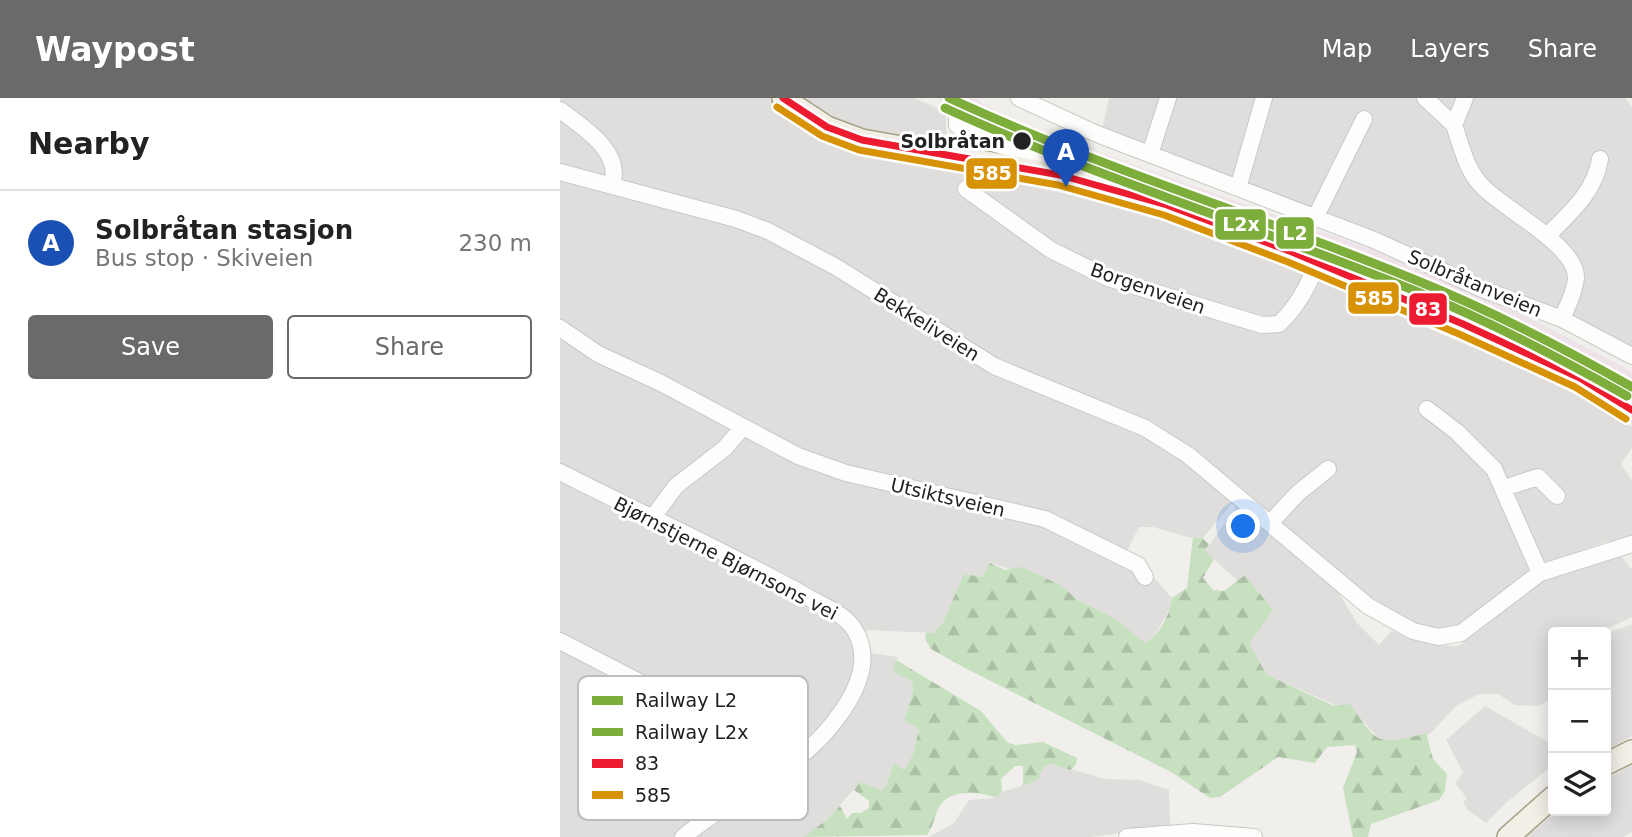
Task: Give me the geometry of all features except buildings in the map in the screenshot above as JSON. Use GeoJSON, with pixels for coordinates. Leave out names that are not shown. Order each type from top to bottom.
{"type":"FeatureCollection","features":[{"type":"Feature","properties":{"kind":"main road"},"geometry":{"type":"LineString","coordinates":[[783,98],[827,127],[862,140],[1051,174],[1105,186],[1167,205],[1317,263],[1514,346],[1600,389],[1632,410]]}},
{"type":"Feature","properties":{"kind":"main road"},"geometry":{"type":"LineString","coordinates":[[1611,762],[1632,751]]}},
{"type":"Feature","properties":{"kind":"main road"},"geometry":{"type":"LineString","coordinates":[[1508,837],[1548,801]]}},
{"type":"Feature","properties":{"kind":"street","name":"Solbråtanveien"},"geometry":{"type":"LineString","coordinates":[[1019,98],[1150,154],[1562,319],[1632,356]]}},
{"type":"Feature","properties":{"kind":"street"},"geometry":{"type":"LineString","coordinates":[[1150,154],[1168,98]]}},
{"type":"Feature","properties":{"kind":"street"},"geometry":{"type":"LineString","coordinates":[[1238,188],[1264,98]]}},
{"type":"Feature","properties":{"kind":"street"},"geometry":{"type":"LineString","coordinates":[[1425,98],[1454,125],[1472,174],[1482,186],[1547,236],[1573,264],[1576,277],[1562,319]]}},
{"type":"Feature","properties":{"kind":"street"},"geometry":{"type":"LineString","coordinates":[[1454,125],[1465,98]]}},
{"type":"Feature","properties":{"kind":"street"},"geometry":{"type":"LineString","coordinates":[[560,110],[598,141],[613,160],[616,168],[612,186]]}},
{"type":"Feature","properties":{"kind":"street"},"geometry":{"type":"LineString","coordinates":[[957,110],[957,125],[967,135],[1020,151],[1043,162],[1051,174]]}},
{"type":"Feature","properties":{"kind":"street"},"geometry":{"type":"LineString","coordinates":[[1315,218],[1364,119]]}},
{"type":"Feature","properties":{"kind":"street"},"geometry":{"type":"LineString","coordinates":[[1547,236],[1588,193],[1598,175],[1600,159]]}},
{"type":"Feature","properties":{"kind":"street","name":"Bekkeliveien"},"geometry":{"type":"LineString","coordinates":[[560,172],[736,219],[798,246],[994,366],[1164,438],[1368,606],[1398,625],[1426,635],[1446,637],[1461,632],[1540,573],[1632,544]]}},
{"type":"Feature","properties":{"kind":"street","name":"Borgenveien"},"geometry":{"type":"LineString","coordinates":[[966,189],[1051,250],[1108,278],[1262,325],[1279,324],[1287,316],[1307,287],[1317,263]]}},
{"type":"Feature","properties":{"kind":"street","name":"Utsiktsveien"},"geometry":{"type":"LineString","coordinates":[[560,328],[598,354],[661,383],[797,456],[846,473],[1045,519],[1138,565],[1145,578]]}},
{"type":"Feature","properties":{"kind":"street"},"geometry":{"type":"LineString","coordinates":[[1427,409],[1483,455],[1504,488],[1540,573]]}},
{"type":"Feature","properties":{"kind":"street"},"geometry":{"type":"LineString","coordinates":[[653,517],[677,486],[725,449],[743,428]]}},
{"type":"Feature","properties":{"kind":"street"},"geometry":{"type":"LineString","coordinates":[[1270,523],[1298,493],[1328,469]]}},
{"type":"Feature","properties":{"kind":"street","name":"Bjørnstjerne Bjørnsons vei"},"geometry":{"type":"LineString","coordinates":[[560,472],[838,613],[854,629],[861,650],[860,679],[845,708],[823,735],[808,747]]}},
{"type":"Feature","properties":{"kind":"street"},"geometry":{"type":"LineString","coordinates":[[1504,488],[1538,477],[1557,496]]}},
{"type":"Feature","properties":{"kind":"street"},"geometry":{"type":"LineString","coordinates":[[560,641],[628,676]]}},
{"type":"Feature","properties":{"kind":"street","name":"Bjørnstjerne Bjørnsons vei"},"geometry":{"type":"LineString","coordinates":[[683,837],[705,820]]}},
{"type":"Feature","properties":{"kind":"street"},"geometry":{"type":"LineString","coordinates":[[1128,837],[1193,832],[1254,837]]}},
{"type":"Feature","properties":{"kind":"shaded area"},"geometry":{"type":"Polygon","coordinates":[[[560,98],[914,98],[946,112],[946,167],[1120,206],[1240,248],[1521,368],[1587,400],[1632,427],[1632,448],[1621,464],[1632,481],[1632,537],[1611,544],[1608,541],[1529,570],[1459,626],[1429,630],[1380,608],[1242,491],[1203,538],[1188,537],[1153,527],[1139,527],[1127,551],[1172,598],[1171,607],[1152,640],[1144,643],[1114,618],[1078,600],[1060,585],[991,563],[982,577],[964,574],[942,624],[933,633],[867,630],[850,636],[870,653],[897,657],[894,672],[912,681],[913,691],[904,721],[919,729],[913,754],[904,770],[894,764],[886,786],[881,790],[860,782],[827,820],[810,834],[803,837],[560,837],[560,98]]]}},
{"type":"Feature","properties":{"kind":"shaded area"},"geometry":{"type":"Polygon","coordinates":[[[936,98],[980,99],[979,102],[1015,120],[1090,149],[1376,251],[1524,315],[1614,362],[1632,372],[1632,392],[1449,301],[1370,266],[973,117],[936,98]]]}},
{"type":"Feature","properties":{"kind":"shaded area"},"geometry":{"type":"Polygon","coordinates":[[[1109,98],[1625,98],[1632,107],[1632,349],[1102,131],[1109,98]]]}},
{"type":"Feature","properties":{"kind":"shaded area"},"geometry":{"type":"Polygon","coordinates":[[[657,152],[741,195],[737,206],[662,187],[657,152]]]}},
{"type":"Feature","properties":{"kind":"shaded area"},"geometry":{"type":"Polygon","coordinates":[[[1238,504],[1337,590],[1357,623],[1379,645],[1391,631],[1430,645],[1458,646],[1485,627],[1536,581],[1620,554],[1632,570],[1632,617],[1611,627],[1548,627],[1546,702],[1538,706],[1515,705],[1498,694],[1479,694],[1456,706],[1430,734],[1390,743],[1380,739],[1357,715],[1266,674],[1249,643],[1264,598],[1245,576],[1239,582],[1205,551],[1238,504]]]}},
{"type":"Feature","properties":{"kind":"shaded area"},"geometry":{"type":"Polygon","coordinates":[[[1632,624],[1632,736],[1611,747],[1611,690],[1611,632],[1632,624]]]}},
{"type":"Feature","properties":{"kind":"shaded area"},"geometry":{"type":"Polygon","coordinates":[[[1485,706],[1548,742],[1548,769],[1486,823],[1468,810],[1463,802],[1467,798],[1455,783],[1463,772],[1446,740],[1485,706]]]}},
{"type":"Feature","properties":{"kind":"shaded area"},"geometry":{"type":"Polygon","coordinates":[[[1051,764],[1106,779],[1140,780],[1169,790],[1170,827],[1090,837],[929,837],[954,823],[969,800],[996,798],[1002,792],[1037,781],[1043,768],[1051,764]]]}},
{"type":"Feature","properties":{"kind":"shaded area"},"geometry":{"type":"Polygon","coordinates":[[[1632,765],[1632,832],[1623,837],[1526,837],[1551,816],[1611,816],[1611,776],[1632,765]]]}},
{"type":"Feature","properties":{"kind":"green space"},"geometry":{"type":"Polygon","coordinates":[[[1193,537],[1202,538],[1209,544],[1205,551],[1214,559],[1203,578],[1213,590],[1224,591],[1245,575],[1273,610],[1249,643],[1266,674],[1334,706],[1350,704],[1367,728],[1381,739],[1398,740],[1426,733],[1433,759],[1447,774],[1445,791],[1439,800],[1371,824],[1368,837],[1353,837],[1343,788],[1357,752],[1355,745],[1327,747],[1315,763],[1278,757],[1220,797],[1210,798],[1171,772],[965,668],[931,649],[925,639],[926,633],[933,633],[942,624],[964,574],[982,577],[990,563],[1005,570],[1022,567],[1060,585],[1078,600],[1114,618],[1145,643],[1155,636],[1163,624],[1172,598],[1187,588],[1193,537]]]}},
{"type":"Feature","properties":{"kind":"green space"},"geometry":{"type":"Polygon","coordinates":[[[896,660],[981,711],[1007,742],[1015,745],[1043,742],[1077,758],[1076,764],[1071,770],[1051,764],[1043,768],[1038,780],[1023,786],[1023,766],[1015,766],[1001,779],[1002,792],[996,798],[973,793],[949,797],[938,809],[927,835],[803,837],[827,820],[840,806],[847,819],[852,813],[861,813],[869,808],[869,801],[854,790],[860,782],[881,790],[886,786],[894,763],[904,770],[913,754],[919,729],[904,721],[913,691],[912,681],[893,672],[896,660]]]}},
{"type":"Feature","properties":{"kind":"rail line","name":"L2"},"geometry":{"type":"LineString","coordinates":[[949,98],[1065,148],[1360,258],[1446,293],[1527,331],[1632,387]]}},
{"type":"Feature","properties":{"kind":"rail line","name":"L2x"},"geometry":{"type":"LineString","coordinates":[[945,108],[1060,157],[1355,267],[1441,302],[1522,340],[1627,396]]}},
{"type":"Feature","properties":{"kind":"transit line","name":"83"},"geometry":{"type":"LineString","coordinates":[[783,98],[827,127],[862,140],[1060,175],[1167,205],[1292,252],[1463,324],[1580,378],[1632,410]]}},
{"type":"Feature","properties":{"kind":"transit line","name":"585"},"geometry":{"type":"LineString","coordinates":[[777,107],[822,136],[859,150],[1058,185],[1164,215],[1288,262],[1459,334],[1575,387],[1626,419]]}},
{"type":"Feature","properties":{"kind":"place","name":"Solbråtan"},"geometry":{"type":"Point","coordinates":[1022,141]}},
{"type":"Feature","properties":{"kind":"place","name":"Solbråtan stasjon"},"geometry":{"type":"Point","coordinates":[1066,187]}}]}
